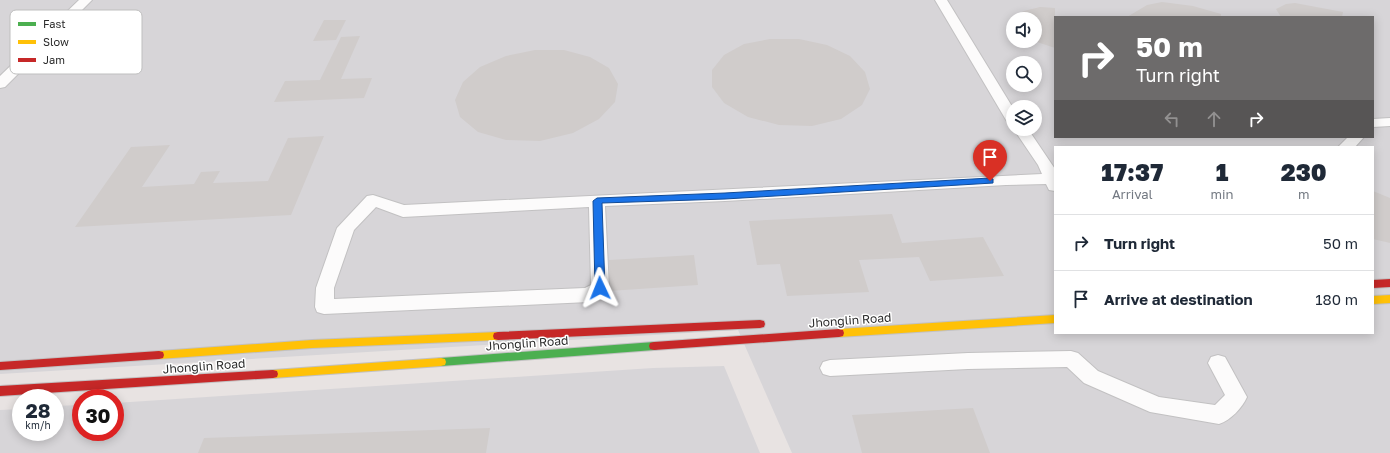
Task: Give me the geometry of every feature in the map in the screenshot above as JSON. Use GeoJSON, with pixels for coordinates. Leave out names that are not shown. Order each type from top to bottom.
{"type":"FeatureCollection","features":[{"type":"Feature","properties":{"kind":"street"},"geometry":{"type":"LineString","coordinates":[[76,10],[86,0]]}},
{"type":"Feature","properties":{"kind":"street"},"geometry":{"type":"LineString","coordinates":[[941,0],[1006,108]]}},
{"type":"Feature","properties":{"kind":"street"},"geometry":{"type":"LineString","coordinates":[[0,84],[10,74]]}},
{"type":"Feature","properties":{"kind":"street"},"geometry":{"type":"LineString","coordinates":[[1374,123],[1390,122]]}},
{"type":"Feature","properties":{"kind":"street"},"geometry":{"type":"LineString","coordinates":[[597,201],[600,288],[589,295],[324,307],[325,288],[346,228],[372,200],[403,211],[597,201],[725,196],[1006,180],[1054,181],[1045,164],[1025,136]]}},
{"type":"Feature","properties":{"kind":"street"},"geometry":{"type":"LineString","coordinates":[[1347,146],[1356,138]]}},
{"type":"Feature","properties":{"kind":"street"},"geometry":{"type":"LineString","coordinates":[[1374,284],[1390,283]]}},
{"type":"Feature","properties":{"kind":"street"},"geometry":{"type":"LineString","coordinates":[[1374,300],[1390,299]]}},
{"type":"Feature","properties":{"kind":"street","name":"Jhonglin Road"},"geometry":{"type":"LineString","coordinates":[[0,391],[305,372],[737,340],[1054,319]]}},
{"type":"Feature","properties":{"kind":"street"},"geometry":{"type":"LineString","coordinates":[[0,366],[312,344],[769,323]]}},
{"type":"Feature","properties":{"kind":"street"},"geometry":{"type":"LineString","coordinates":[[830,368],[968,361],[1071,359],[1091,377],[1156,406],[1218,415],[1237,397],[1218,363]]}},
{"type":"Feature","properties":{"kind":"shaded area"},"geometry":{"type":"Polygon","coordinates":[[[0,0],[1390,0],[1390,453],[792,453],[738,330],[0,374],[0,0]]]}},
{"type":"Feature","properties":{"kind":"shaded area"},"geometry":{"type":"Polygon","coordinates":[[[724,366],[760,453],[0,453],[0,410],[12,409],[12,441],[64,441],[64,406],[72,405],[72,441],[124,441],[124,402],[653,368],[724,366]]]}},
{"type":"Feature","properties":{"kind":"building"},"geometry":{"type":"Polygon","coordinates":[[[1162,2],[1193,6],[1221,14],[1221,16],[1129,16],[1147,5],[1162,2]]]}},
{"type":"Feature","properties":{"kind":"building"},"geometry":{"type":"Polygon","coordinates":[[[1295,3],[1343,12],[1342,16],[1280,16],[1276,9],[1286,4],[1295,3]]]}},
{"type":"Feature","properties":{"kind":"building"},"geometry":{"type":"Polygon","coordinates":[[[1040,7],[1055,8],[1054,48],[1042,44],[1042,12],[1022,12],[1040,7]]]}},
{"type":"Feature","properties":{"kind":"building"},"geometry":{"type":"Polygon","coordinates":[[[324,20],[346,20],[336,40],[313,41],[324,20]]]}},
{"type":"Feature","properties":{"kind":"building"},"geometry":{"type":"Polygon","coordinates":[[[360,36],[341,79],[372,78],[364,98],[274,102],[285,81],[320,80],[341,37],[360,36]]]}},
{"type":"Feature","properties":{"kind":"building"},"geometry":{"type":"Polygon","coordinates":[[[770,39],[799,39],[827,45],[850,56],[865,72],[870,89],[862,105],[841,119],[812,126],[779,125],[748,117],[724,103],[712,87],[712,70],[724,55],[744,44],[770,39]]]}},
{"type":"Feature","properties":{"kind":"building"},"geometry":{"type":"Polygon","coordinates":[[[535,50],[564,50],[590,57],[609,68],[618,84],[615,102],[599,119],[573,133],[540,141],[506,140],[478,132],[460,117],[455,100],[463,82],[480,67],[506,56],[535,50]]]}},
{"type":"Feature","properties":{"kind":"building"},"geometry":{"type":"Polygon","coordinates":[[[324,136],[291,215],[75,227],[131,147],[170,145],[142,187],[194,184],[201,172],[220,171],[213,183],[268,181],[288,138],[324,136]]]}},
{"type":"Feature","properties":{"kind":"building"},"geometry":{"type":"Polygon","coordinates":[[[1374,191],[1390,198],[1390,243],[1374,239],[1374,191]]]}},
{"type":"Feature","properties":{"kind":"building"},"geometry":{"type":"Polygon","coordinates":[[[892,214],[902,243],[983,237],[1004,276],[930,281],[919,257],[859,260],[869,292],[787,296],[780,264],[757,265],[749,221],[892,214]]]}},
{"type":"Feature","properties":{"kind":"building"},"geometry":{"type":"Polygon","coordinates":[[[694,255],[698,285],[609,291],[609,260],[694,255]]]}},
{"type":"Feature","properties":{"kind":"building"},"geometry":{"type":"Polygon","coordinates":[[[973,408],[990,453],[862,453],[852,415],[973,408]]]}},
{"type":"Feature","properties":{"kind":"building"},"geometry":{"type":"Polygon","coordinates":[[[490,428],[486,453],[198,453],[204,438],[490,428]]]}},
{"type":"Feature","properties":{"kind":"traffic: fast"},"geometry":{"type":"LineString","coordinates":[[441,362],[654,346]]}},
{"type":"Feature","properties":{"kind":"traffic: slow"},"geometry":{"type":"LineString","coordinates":[[1374,300],[1390,299]]}},
{"type":"Feature","properties":{"kind":"traffic: slow"},"geometry":{"type":"LineString","coordinates":[[839,333],[1054,319]]}},
{"type":"Feature","properties":{"kind":"traffic: slow"},"geometry":{"type":"LineString","coordinates":[[159,355],[312,344],[498,336]]}},
{"type":"Feature","properties":{"kind":"traffic: slow"},"geometry":{"type":"LineString","coordinates":[[273,374],[441,362]]}},
{"type":"Feature","properties":{"kind":"traffic: jam"},"geometry":{"type":"LineString","coordinates":[[1374,284],[1390,283]]}},
{"type":"Feature","properties":{"kind":"traffic: jam"},"geometry":{"type":"LineString","coordinates":[[498,336],[760,324]]}},
{"type":"Feature","properties":{"kind":"traffic: jam"},"geometry":{"type":"LineString","coordinates":[[654,346],[839,333]]}},
{"type":"Feature","properties":{"kind":"traffic: jam"},"geometry":{"type":"LineString","coordinates":[[0,366],[159,355]]}},
{"type":"Feature","properties":{"kind":"traffic: jam"},"geometry":{"type":"LineString","coordinates":[[0,391],[273,374]]}},
{"type":"Feature","properties":{"kind":"route"},"geometry":{"type":"LineString","coordinates":[[600,288],[597,201],[725,196],[990,181]]}}]}
